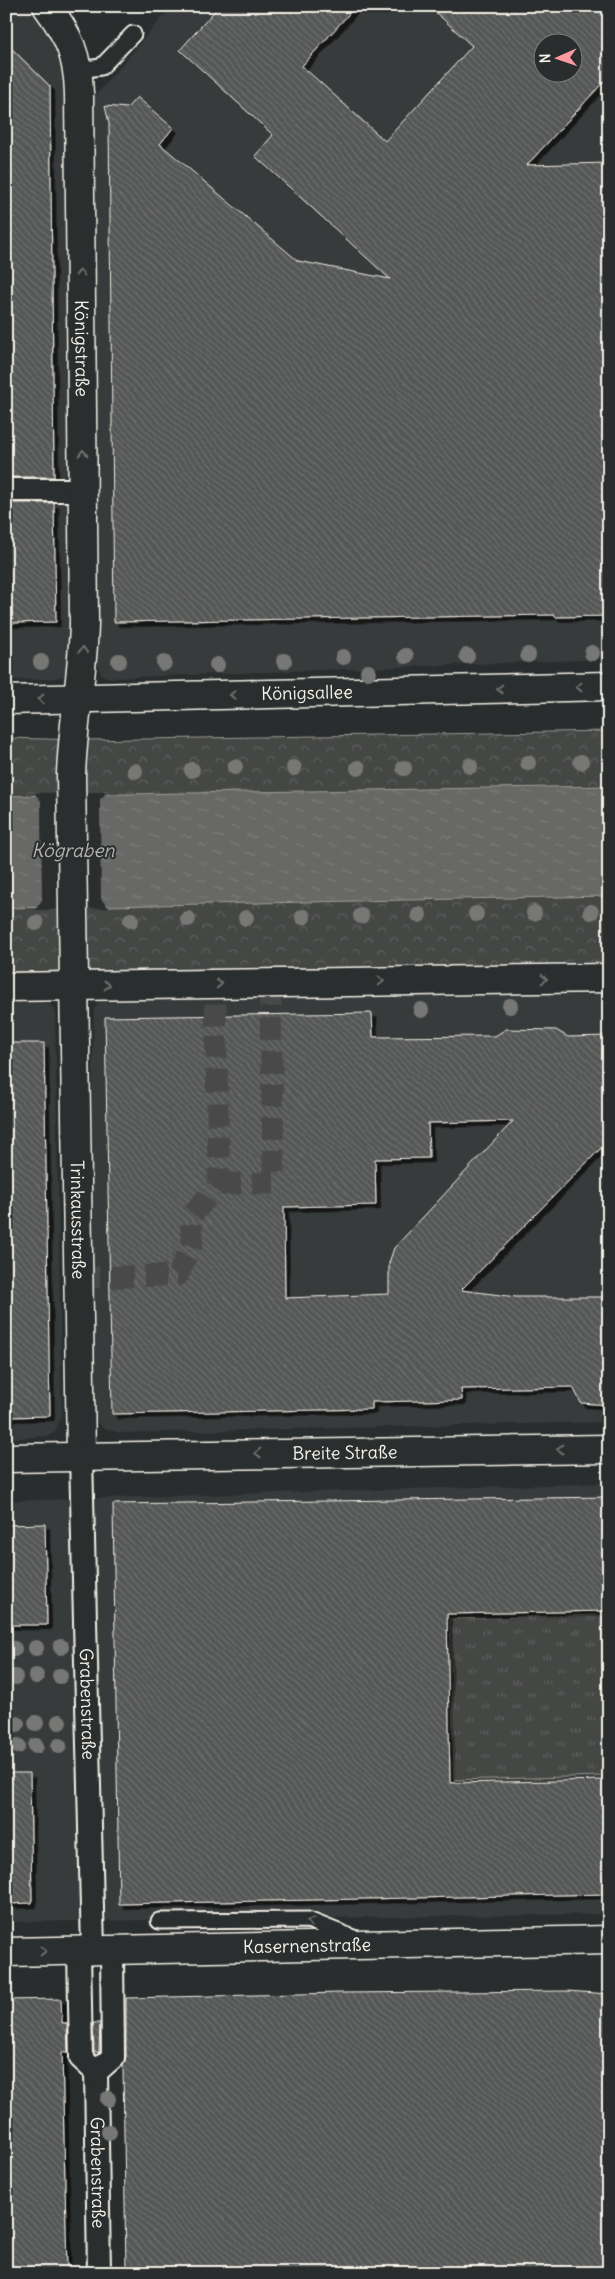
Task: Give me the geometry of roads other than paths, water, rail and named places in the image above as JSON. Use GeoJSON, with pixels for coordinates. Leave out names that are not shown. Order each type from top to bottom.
{"type":"FeatureCollection","features":[{"type":"Feature","properties":{"kind":"street","name":"Königstraße"},"geometry":{"type":"LineString","coordinates":[[47,6],[69,40],[79,81],[84,643],[82,680],[78,699],[71,774]]}},
{"type":"Feature","properties":{"kind":"street"},"geometry":{"type":"LineString","coordinates":[[6,490],[83,490]]}},
{"type":"Feature","properties":{"kind":"street","name":"Königsallee"},"geometry":{"type":"LineString","coordinates":[[6,700],[609,686]]}},
{"type":"Feature","properties":{"kind":"street","name":"Trinkausstraße"},"geometry":{"type":"LineString","coordinates":[[71,774],[75,928],[81,1456]]}},
{"type":"Feature","properties":{"kind":"street"},"geometry":{"type":"LineString","coordinates":[[6,987],[609,978]]}},
{"type":"Feature","properties":{"kind":"street","name":"Breite Straße"},"geometry":{"type":"LineString","coordinates":[[6,1458],[609,1449]]}},
{"type":"Feature","properties":{"kind":"street","name":"Grabenstraße"},"geometry":{"type":"LineString","coordinates":[[81,1456],[95,1951],[113,2057],[96,2072]]}},
{"type":"Feature","properties":{"kind":"street","name":"Kasernenstraße"},"geometry":{"type":"LineString","coordinates":[[6,1952],[609,1940]]}},
{"type":"Feature","properties":{"kind":"street","name":"Grabenstraße"},"geometry":{"type":"LineString","coordinates":[[95,1951],[81,2058],[96,2072],[99,2273]]}},
{"type":"Feature","properties":{"kind":"lane"},"geometry":{"type":"LineString","coordinates":[[79,81],[101,67],[133,34]]}},
{"type":"Feature","properties":{"kind":"lane"},"geometry":{"type":"LineString","coordinates":[[159,1921],[308,1920],[372,1945]]}},
{"type":"Feature","properties":{"kind":"water","name":"Kögraben"},"geometry":{"type":"Polygon","coordinates":[[[609,786],[609,896],[6,908],[6,796],[609,786]]]}},
{"type":"Feature","properties":{"kind":"tunnel"},"geometry":{"type":"LineString","coordinates":[[219,1184],[274,1183],[270,983]]}},
{"type":"Feature","properties":{"kind":"tunnel"},"geometry":{"type":"LineString","coordinates":[[78,1278],[178,1275],[192,1244],[191,1216],[219,1184],[215,984]]}}]}
